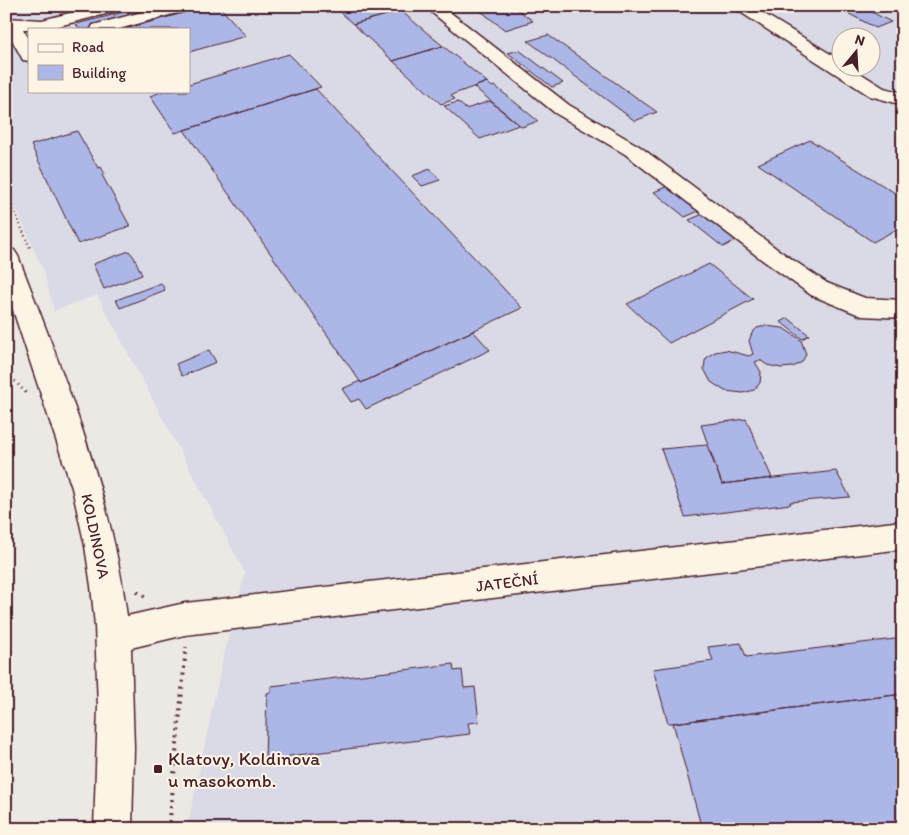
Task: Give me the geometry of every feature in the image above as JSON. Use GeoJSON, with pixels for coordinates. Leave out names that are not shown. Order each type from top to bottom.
{"type":"FeatureCollection","features":[{"type":"Feature","properties":{"kind":"street"},"geometry":{"type":"LineString","coordinates":[[9,24],[42,25],[119,6]]}},
{"type":"Feature","properties":{"kind":"street"},"geometry":{"type":"LineString","coordinates":[[103,28],[185,6]]}},
{"type":"Feature","properties":{"kind":"street"},"geometry":{"type":"LineString","coordinates":[[432,6],[562,109],[632,150],[768,254],[819,289],[862,307],[903,309]]}},
{"type":"Feature","properties":{"kind":"street"},"geometry":{"type":"LineString","coordinates":[[739,6],[807,46],[877,92],[903,99]]}},
{"type":"Feature","properties":{"kind":"street"},"geometry":{"type":"LineString","coordinates":[[9,24],[27,50]]}},
{"type":"Feature","properties":{"kind":"street","name":"KOLDINOVA"},"geometry":{"type":"LineString","coordinates":[[6,256],[44,357],[92,505],[104,566],[113,636],[117,754],[113,829]]}},
{"type":"Feature","properties":{"kind":"street","name":"JATEČNÍ"},"geometry":{"type":"LineString","coordinates":[[113,636],[186,619],[903,535]]}},
{"type":"Feature","properties":{"kind":"path"},"geometry":{"type":"LineString","coordinates":[[6,369],[8,374],[28,394]]}},
{"type":"Feature","properties":{"kind":"shaded area"},"geometry":{"type":"Polygon","coordinates":[[[6,6],[903,6],[903,829],[187,829],[222,662],[245,573],[97,295],[54,311],[44,273],[6,184],[6,6]]]}},
{"type":"Feature","properties":{"kind":"building"},"geometry":{"type":"Polygon","coordinates":[[[209,6],[219,6],[246,36],[190,52],[190,28],[128,28],[209,6]]]}},
{"type":"Feature","properties":{"kind":"building"},"geometry":{"type":"Polygon","coordinates":[[[334,6],[395,6],[401,11],[353,24],[334,6]]]}},
{"type":"Feature","properties":{"kind":"building"},"geometry":{"type":"Polygon","coordinates":[[[474,6],[513,6],[533,21],[505,30],[474,6]]]}},
{"type":"Feature","properties":{"kind":"building"},"geometry":{"type":"Polygon","coordinates":[[[834,6],[860,6],[891,22],[876,28],[834,6]]]}},
{"type":"Feature","properties":{"kind":"building"},"geometry":{"type":"Polygon","coordinates":[[[145,7],[156,20],[128,28],[78,28],[76,24],[145,7]]]}},
{"type":"Feature","properties":{"kind":"building"},"geometry":{"type":"Polygon","coordinates":[[[401,11],[443,46],[393,61],[353,24],[401,11]]]}},
{"type":"Feature","properties":{"kind":"building"},"geometry":{"type":"Polygon","coordinates":[[[548,35],[657,112],[635,121],[528,41],[548,35]]]}},
{"type":"Feature","properties":{"kind":"building"},"geometry":{"type":"Polygon","coordinates":[[[443,46],[487,82],[451,95],[455,99],[441,104],[393,61],[443,46]]]}},
{"type":"Feature","properties":{"kind":"building"},"geometry":{"type":"Polygon","coordinates":[[[519,50],[563,83],[552,87],[508,53],[519,50]]]}},
{"type":"Feature","properties":{"kind":"building"},"geometry":{"type":"Polygon","coordinates":[[[289,54],[321,87],[175,133],[150,96],[161,92],[190,92],[190,84],[289,54]]]}},
{"type":"Feature","properties":{"kind":"building"},"geometry":{"type":"Polygon","coordinates":[[[487,82],[492,87],[495,86],[538,121],[522,127],[474,87],[487,82]]]}},
{"type":"Feature","properties":{"kind":"building"},"geometry":{"type":"Polygon","coordinates":[[[316,89],[522,308],[361,383],[184,130],[316,89]]]}},
{"type":"Feature","properties":{"kind":"building"},"geometry":{"type":"Polygon","coordinates":[[[490,101],[519,125],[480,139],[444,106],[458,102],[466,109],[490,101]]]}},
{"type":"Feature","properties":{"kind":"building"},"geometry":{"type":"Polygon","coordinates":[[[77,131],[98,168],[101,167],[105,174],[102,175],[130,226],[78,244],[31,145],[77,131]]]}},
{"type":"Feature","properties":{"kind":"building"},"geometry":{"type":"Polygon","coordinates":[[[810,140],[903,198],[903,226],[873,242],[758,164],[810,140]]]}},
{"type":"Feature","properties":{"kind":"building"},"geometry":{"type":"Polygon","coordinates":[[[430,169],[440,180],[422,186],[412,176],[430,169]]]}},
{"type":"Feature","properties":{"kind":"building"},"geometry":{"type":"Polygon","coordinates":[[[668,186],[699,211],[685,217],[654,192],[668,186]]]}},
{"type":"Feature","properties":{"kind":"building"},"geometry":{"type":"Polygon","coordinates":[[[703,214],[736,240],[723,247],[689,220],[703,214]]]}},
{"type":"Feature","properties":{"kind":"building"},"geometry":{"type":"Polygon","coordinates":[[[129,251],[134,257],[142,275],[104,289],[93,264],[129,251]]]}},
{"type":"Feature","properties":{"kind":"building"},"geometry":{"type":"Polygon","coordinates":[[[709,264],[753,299],[669,343],[627,304],[709,264]]]}},
{"type":"Feature","properties":{"kind":"building"},"geometry":{"type":"Polygon","coordinates":[[[161,283],[165,290],[120,308],[116,300],[161,283]]]}},
{"type":"Feature","properties":{"kind":"building"},"geometry":{"type":"Polygon","coordinates":[[[788,318],[809,335],[802,339],[781,322],[788,318]]]}},
{"type":"Feature","properties":{"kind":"building"},"geometry":{"type":"Polygon","coordinates":[[[765,326],[783,328],[801,340],[806,354],[802,362],[793,367],[781,368],[767,365],[760,360],[755,362],[761,372],[760,383],[754,390],[743,393],[725,391],[711,382],[704,369],[708,356],[715,352],[726,350],[749,356],[753,354],[749,341],[752,333],[757,328],[765,326]]]}},
{"type":"Feature","properties":{"kind":"building"},"geometry":{"type":"Polygon","coordinates":[[[473,331],[490,350],[366,409],[359,399],[351,402],[342,389],[360,381],[361,383],[473,331]]]}},
{"type":"Feature","properties":{"kind":"building"},"geometry":{"type":"Polygon","coordinates":[[[209,350],[216,362],[182,376],[176,364],[209,350]]]}},
{"type":"Feature","properties":{"kind":"building"},"geometry":{"type":"Polygon","coordinates":[[[746,419],[772,478],[722,484],[701,425],[746,419]]]}},
{"type":"Feature","properties":{"kind":"building"},"geometry":{"type":"Polygon","coordinates":[[[707,445],[722,484],[836,471],[850,497],[790,502],[791,504],[685,517],[661,449],[707,445]]]}},
{"type":"Feature","properties":{"kind":"building"},"geometry":{"type":"Polygon","coordinates":[[[903,638],[903,694],[673,723],[668,723],[653,669],[713,661],[708,647],[741,643],[746,657],[903,638]]]}},
{"type":"Feature","properties":{"kind":"building"},"geometry":{"type":"Polygon","coordinates":[[[453,664],[454,671],[462,670],[464,688],[475,687],[479,722],[468,723],[470,734],[289,756],[288,762],[275,764],[275,758],[265,759],[267,693],[271,692],[271,686],[453,664]]]}},
{"type":"Feature","properties":{"kind":"building"},"geometry":{"type":"Polygon","coordinates":[[[903,694],[903,829],[702,829],[673,723],[903,694]]]}},
{"type":"Feature","properties":{"kind":"place","name":"Klatovy, Koldinova u masokomb."},"geometry":{"type":"Point","coordinates":[158,769]}}]}
